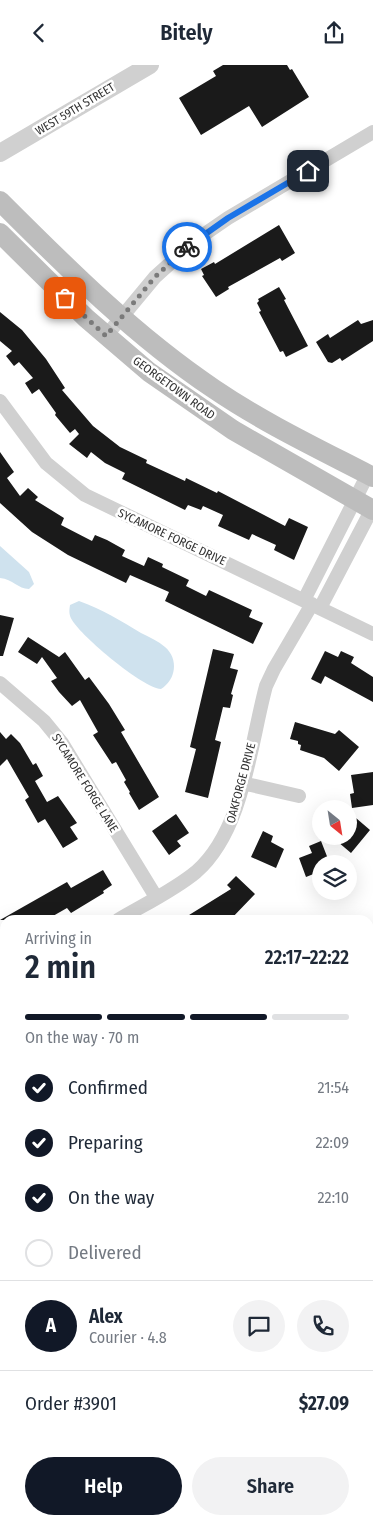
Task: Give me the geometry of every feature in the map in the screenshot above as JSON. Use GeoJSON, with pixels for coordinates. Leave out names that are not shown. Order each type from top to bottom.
{"type":"FeatureCollection","features":[{"type":"Feature","properties":{"kind":"main road","name":"GEORGETOWN ROAD"},"geometry":{"type":"LineString","coordinates":[[0,201],[60,262],[179,364],[214,389],[264,420],[370,475]]}},
{"type":"Feature","properties":{"kind":"main road","name":"GEORGETOWN ROAD"},"geometry":{"type":"LineString","coordinates":[[0,233],[48,283],[148,372],[234,431],[368,507]]}},
{"type":"Feature","properties":{"kind":"street","name":"WEST 59TH STREET"},"geometry":{"type":"LineString","coordinates":[[0,153],[142,67]]}},
{"type":"Feature","properties":{"kind":"street"},"geometry":{"type":"LineString","coordinates":[[106,336],[155,277],[196,240],[228,218],[373,132]]}},
{"type":"Feature","properties":{"kind":"street","name":"SYCAMORE FORGE DRIVE"},"geometry":{"type":"LineString","coordinates":[[0,401],[38,454],[60,477],[85,495],[373,634]]}},
{"type":"Feature","properties":{"kind":"street"},"geometry":{"type":"LineString","coordinates":[[312,604],[368,507],[370,475]]}},
{"type":"Feature","properties":{"kind":"street","name":"OAKFORGE DRIVE"},"geometry":{"type":"LineString","coordinates":[[126,915],[194,873],[217,850],[232,821],[266,686],[368,507]]}},
{"type":"Feature","properties":{"kind":"street","name":"SYCAMORE FORGE LANE"},"geometry":{"type":"LineString","coordinates":[[0,683],[18,696],[44,721],[62,743],[156,897]]}},
{"type":"Feature","properties":{"kind":"street"},"geometry":{"type":"LineString","coordinates":[[242,783],[298,796]]}},
{"type":"Feature","properties":{"kind":"water"},"geometry":{"type":"Polygon","coordinates":[[[0,546],[29,572],[34,584],[29,589],[0,578],[0,546]]]}},
{"type":"Feature","properties":{"kind":"water"},"geometry":{"type":"Polygon","coordinates":[[[79,601],[111,615],[165,647],[174,663],[173,675],[166,685],[161,689],[141,680],[114,661],[88,638],[72,620],[69,611],[70,605],[79,601]]]}},
{"type":"Feature","properties":{"kind":"building"},"geometry":{"type":"Polygon","coordinates":[[[223,65],[287,65],[290,70],[292,69],[309,97],[262,127],[249,106],[201,135],[179,98],[216,76],[213,71],[223,65]]]}},
{"type":"Feature","properties":{"kind":"building"},"geometry":{"type":"Polygon","coordinates":[[[279,225],[295,253],[282,261],[280,258],[228,287],[229,289],[216,297],[202,276],[204,275],[201,269],[214,262],[215,264],[279,225]]]}},
{"type":"Feature","properties":{"kind":"building"},"geometry":{"type":"Polygon","coordinates":[[[279,287],[308,346],[286,357],[283,351],[280,352],[259,312],[261,311],[257,303],[258,299],[279,287]]]}},
{"type":"Feature","properties":{"kind":"building"},"geometry":{"type":"Polygon","coordinates":[[[0,312],[22,330],[46,359],[65,388],[62,390],[93,426],[120,447],[147,460],[146,463],[185,481],[186,478],[217,493],[218,491],[285,526],[289,518],[308,527],[294,560],[274,550],[276,545],[252,534],[249,540],[218,526],[223,515],[203,506],[201,510],[188,505],[185,510],[122,479],[125,473],[105,463],[91,452],[87,458],[69,444],[79,434],[75,429],[70,433],[55,415],[56,413],[39,389],[32,394],[25,383],[33,378],[19,362],[14,366],[6,356],[12,351],[0,341],[0,312]]]}},
{"type":"Feature","properties":{"kind":"building"},"geometry":{"type":"Polygon","coordinates":[[[358,320],[361,324],[373,320],[373,341],[342,361],[340,358],[332,363],[328,362],[316,342],[328,334],[330,338],[358,320]]]}},
{"type":"Feature","properties":{"kind":"building"},"geometry":{"type":"Polygon","coordinates":[[[0,452],[14,472],[7,478],[20,496],[28,488],[38,497],[35,500],[64,518],[61,525],[92,541],[95,535],[107,540],[125,550],[122,556],[144,566],[148,557],[163,564],[162,567],[189,580],[186,586],[206,596],[209,590],[252,610],[249,617],[263,623],[253,644],[165,601],[169,592],[130,575],[126,583],[68,555],[32,532],[0,503],[0,452]]]}},
{"type":"Feature","properties":{"kind":"building"},"geometry":{"type":"Polygon","coordinates":[[[0,615],[14,618],[3,656],[0,656],[0,615]]]}},
{"type":"Feature","properties":{"kind":"building"},"geometry":{"type":"Polygon","coordinates":[[[28,637],[59,657],[65,652],[85,680],[89,677],[125,730],[121,732],[159,797],[139,810],[129,793],[124,782],[126,780],[116,762],[112,764],[93,735],[98,732],[80,700],[72,706],[59,692],[51,681],[57,678],[42,657],[37,664],[18,652],[28,637]]]}},
{"type":"Feature","properties":{"kind":"building"},"geometry":{"type":"Polygon","coordinates":[[[213,649],[234,654],[230,668],[238,670],[231,694],[233,695],[230,708],[223,707],[215,740],[221,742],[208,798],[185,792],[196,749],[190,747],[213,649]]]}},
{"type":"Feature","properties":{"kind":"building"},"geometry":{"type":"Polygon","coordinates":[[[325,651],[338,657],[341,651],[354,657],[351,663],[373,677],[373,702],[325,676],[321,684],[311,679],[325,651]]]}},
{"type":"Feature","properties":{"kind":"building"},"geometry":{"type":"Polygon","coordinates":[[[295,722],[335,734],[339,730],[359,747],[339,771],[324,758],[300,750],[301,745],[298,744],[298,741],[290,739],[295,722]]]}},
{"type":"Feature","properties":{"kind":"building"},"geometry":{"type":"Polygon","coordinates":[[[0,732],[6,739],[11,734],[20,743],[33,765],[36,763],[43,776],[35,781],[47,802],[58,796],[77,823],[70,827],[78,839],[63,848],[45,819],[38,823],[25,800],[29,797],[7,759],[0,766],[0,732]]]}},
{"type":"Feature","properties":{"kind":"building"},"geometry":{"type":"Polygon","coordinates":[[[373,772],[373,805],[358,807],[358,800],[351,800],[350,794],[354,793],[351,775],[373,772]]]}},
{"type":"Feature","properties":{"kind":"building"},"geometry":{"type":"Polygon","coordinates":[[[176,814],[189,833],[177,841],[181,846],[169,855],[152,831],[176,814]]]}},
{"type":"Feature","properties":{"kind":"building"},"geometry":{"type":"Polygon","coordinates":[[[358,820],[370,830],[358,845],[358,820]]]}},
{"type":"Feature","properties":{"kind":"building"},"geometry":{"type":"Polygon","coordinates":[[[263,831],[273,836],[271,842],[284,849],[276,868],[251,857],[263,831]]]}},
{"type":"Feature","properties":{"kind":"building"},"geometry":{"type":"Polygon","coordinates":[[[323,845],[326,855],[312,855],[312,875],[306,877],[299,858],[312,853],[309,846],[323,845]]]}},
{"type":"Feature","properties":{"kind":"building"},"geometry":{"type":"Polygon","coordinates":[[[342,845],[358,845],[351,853],[342,845]]]}},
{"type":"Feature","properties":{"kind":"building"},"geometry":{"type":"Polygon","coordinates":[[[103,870],[112,885],[103,891],[104,893],[71,913],[67,908],[55,915],[9,915],[67,882],[71,888],[103,870]]]}},
{"type":"Feature","properties":{"kind":"building"},"geometry":{"type":"Polygon","coordinates":[[[236,876],[255,894],[235,915],[189,915],[231,889],[227,885],[236,876]]]}},
{"type":"Feature","properties":{"kind":"way so far"},"geometry":{"type":"LineString","coordinates":[[65,298],[106,336],[138,295],[187,247]]}},
{"type":"Feature","properties":{"kind":"route"},"geometry":{"type":"LineString","coordinates":[[187,247],[228,218],[308,171]]}}]}
